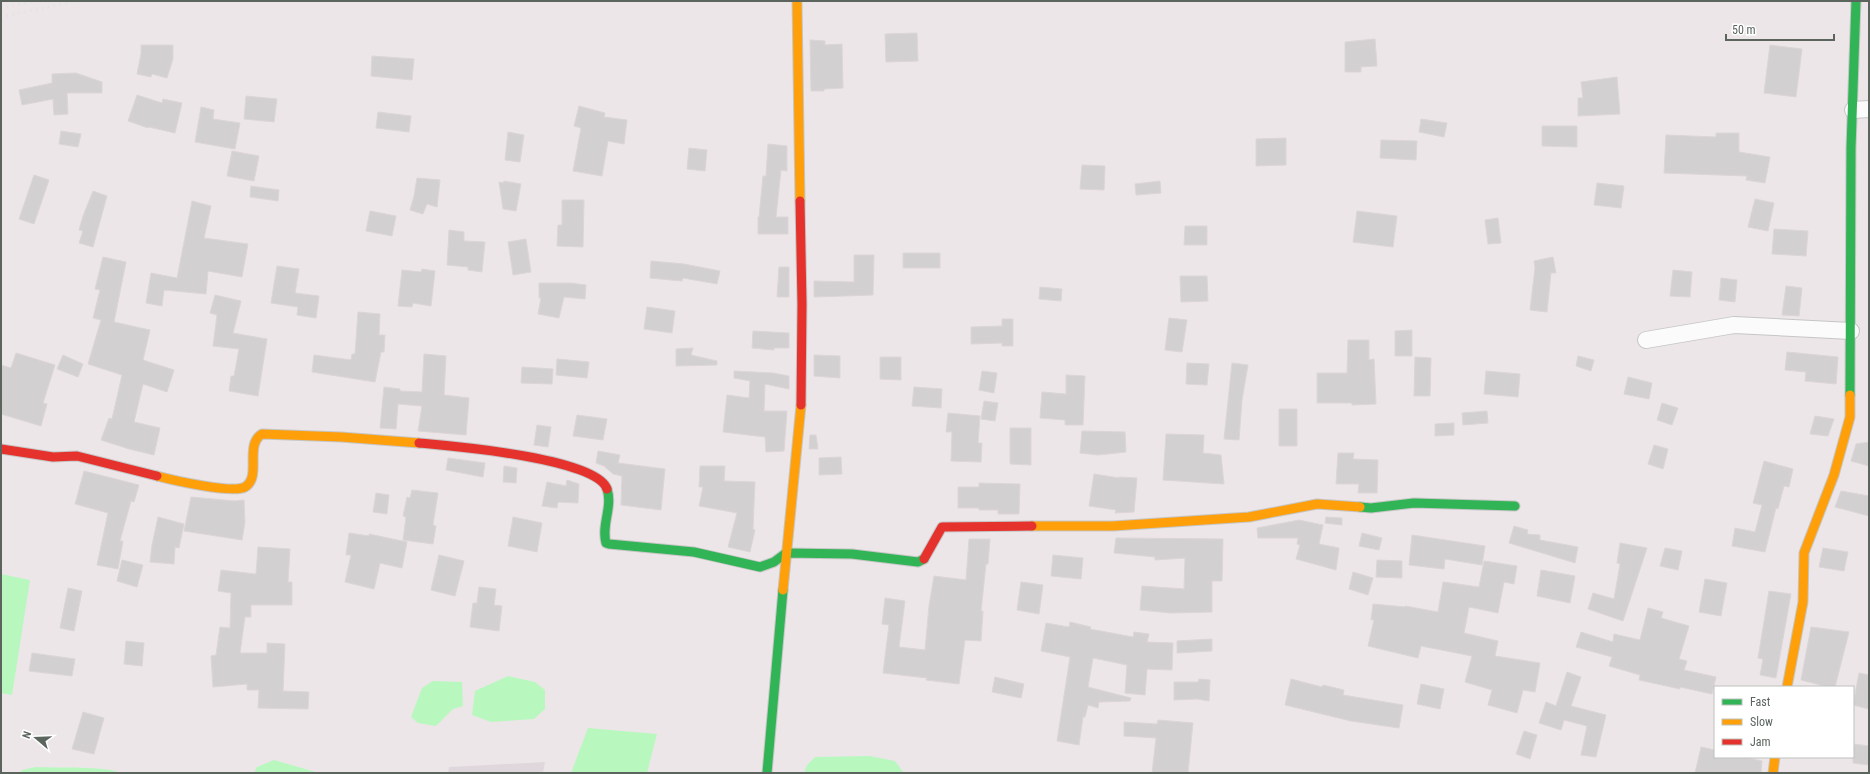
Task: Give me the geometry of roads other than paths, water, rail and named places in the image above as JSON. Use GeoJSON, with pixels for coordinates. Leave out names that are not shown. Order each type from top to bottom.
{"type":"FeatureCollection","features":[{"type":"Feature","properties":{"kind":"street"},"geometry":{"type":"LineString","coordinates":[[767,773],[768,741],[801,400],[802,304],[797,1]]}},
{"type":"Feature","properties":{"kind":"street"},"geometry":{"type":"LineString","coordinates":[[1787,686],[1804,602],[1804,553],[1834,475],[1850,418],[1851,148],[1856,1]]}},
{"type":"Feature","properties":{"kind":"street"},"geometry":{"type":"LineString","coordinates":[[1853,110],[1869,110]]}},
{"type":"Feature","properties":{"kind":"street"},"geometry":{"type":"LineString","coordinates":[[1646,340],[1734,325],[1851,331]]}},
{"type":"Feature","properties":{"kind":"street"},"geometry":{"type":"LineString","coordinates":[[1,449],[53,457],[77,456],[183,483],[236,489],[245,487],[250,482],[253,470],[254,443],[257,437],[262,434],[341,437],[464,447],[549,460],[600,478],[606,483],[608,488],[607,519],[603,534],[606,543],[694,552],[760,567],[774,562],[786,553],[852,554],[918,562],[928,558],[936,532],[942,527],[1113,526],[1171,523],[1249,517],[1317,504],[1371,508],[1414,503],[1515,506]]}},
{"type":"Feature","properties":{"kind":"street"},"geometry":{"type":"LineString","coordinates":[[1773,773],[1775,758]]}},
{"type":"Feature","properties":{"kind":"railway"},"geometry":{"type":"LineString","coordinates":[[1,8],[34,1]]}},
{"type":"Feature","properties":{"kind":"railway"},"geometry":{"type":"LineString","coordinates":[[1,17],[76,1]]}}]}
